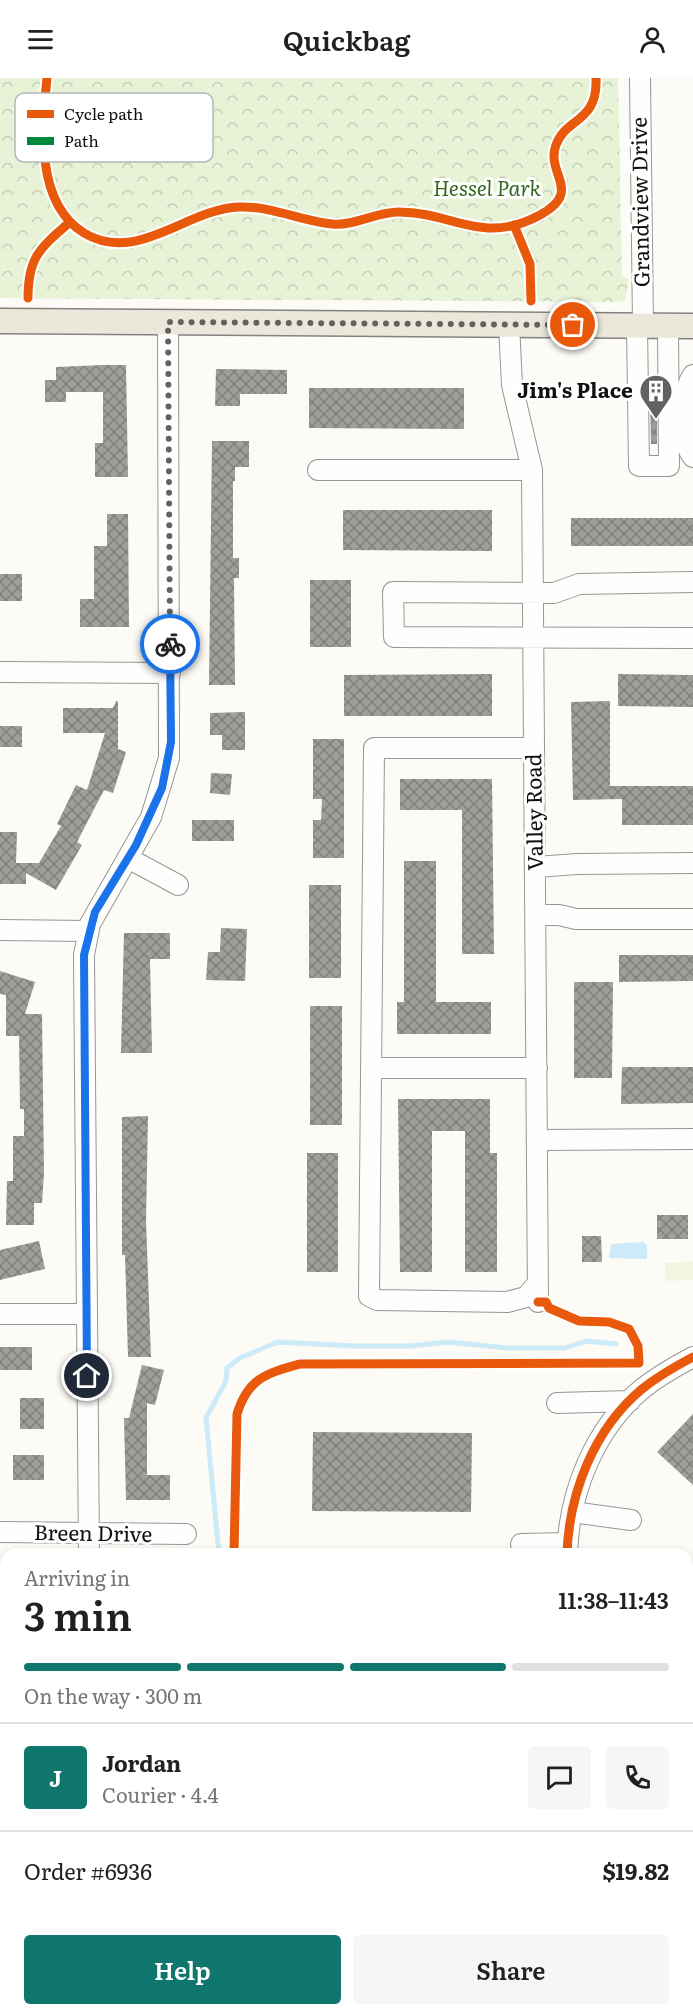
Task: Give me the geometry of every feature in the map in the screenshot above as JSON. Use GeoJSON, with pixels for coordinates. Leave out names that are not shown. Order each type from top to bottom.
{"type":"FeatureCollection","features":[{"type":"Feature","properties":{"kind":"main road"},"geometry":{"type":"LineString","coordinates":[[0,321],[693,326]]}},
{"type":"Feature","properties":{"kind":"street","name":"Grandview Drive"},"geometry":{"type":"LineString","coordinates":[[640,78],[639,466],[669,466],[668,326]]}},
{"type":"Feature","properties":{"kind":"street"},"geometry":{"type":"LineString","coordinates":[[89,1548],[84,955],[88,931],[95,912],[151,817],[169,758],[168,322]]}},
{"type":"Feature","properties":{"kind":"street","name":"Valley Road"},"geometry":{"type":"LineString","coordinates":[[372,1068],[369,1296],[377,1300],[507,1302],[538,1293],[532,470],[512,385],[509,324]]}},
{"type":"Feature","properties":{"kind":"street"},"geometry":{"type":"LineString","coordinates":[[693,375],[687,385],[685,443],[693,457]]}},
{"type":"Feature","properties":{"kind":"street"},"geometry":{"type":"LineString","coordinates":[[318,470],[532,470]]}},
{"type":"Feature","properties":{"kind":"street"},"geometry":{"type":"LineString","coordinates":[[693,582],[579,584],[554,592],[393,592],[394,638],[693,638]]}},
{"type":"Feature","properties":{"kind":"street"},"geometry":{"type":"LineString","coordinates":[[0,672],[170,673]]}},
{"type":"Feature","properties":{"kind":"street"},"geometry":{"type":"LineString","coordinates":[[534,748],[374,748],[372,1068],[537,1068]]}},
{"type":"Feature","properties":{"kind":"street"},"geometry":{"type":"LineString","coordinates":[[128,858],[178,885]]}},
{"type":"Feature","properties":{"kind":"street"},"geometry":{"type":"LineString","coordinates":[[536,867],[577,864],[693,863]]}},
{"type":"Feature","properties":{"kind":"street"},"geometry":{"type":"LineString","coordinates":[[537,915],[559,915],[576,919],[693,919]]}},
{"type":"Feature","properties":{"kind":"street"},"geometry":{"type":"LineString","coordinates":[[0,930],[88,931]]}},
{"type":"Feature","properties":{"kind":"street"},"geometry":{"type":"LineString","coordinates":[[538,1140],[693,1139]]}},
{"type":"Feature","properties":{"kind":"street"},"geometry":{"type":"LineString","coordinates":[[0,1314],[86,1314]]}},
{"type":"Feature","properties":{"kind":"street"},"geometry":{"type":"LineString","coordinates":[[567,1548],[572,1512],[580,1480],[604,1431],[642,1389],[693,1357]]}},
{"type":"Feature","properties":{"kind":"street"},"geometry":{"type":"LineString","coordinates":[[557,1403],[630,1401]]}},
{"type":"Feature","properties":{"kind":"street"},"geometry":{"type":"LineString","coordinates":[[572,1512],[631,1520]]}},
{"type":"Feature","properties":{"kind":"street","name":"Breen Drive"},"geometry":{"type":"LineString","coordinates":[[0,1532],[186,1534]]}},
{"type":"Feature","properties":{"kind":"street"},"geometry":{"type":"LineString","coordinates":[[521,1544],[558,1548]]}},
{"type":"Feature","properties":{"kind":"green space","name":"Hessel Park"},"geometry":{"type":"Polygon","coordinates":[[[0,78],[618,78],[622,276],[629,280],[625,300],[620,302],[0,298],[0,78]]]}},
{"type":"Feature","properties":{"kind":"green space"},"geometry":{"type":"Polygon","coordinates":[[[693,1262],[693,1280],[666,1281],[665,1263],[693,1262]]]}},
{"type":"Feature","properties":{"kind":"water"},"geometry":{"type":"Polygon","coordinates":[[[643,1242],[647,1245],[647,1259],[609,1258],[611,1244],[643,1242]]]}},
{"type":"Feature","properties":{"kind":"building"},"geometry":{"type":"Polygon","coordinates":[[[126,365],[128,477],[95,477],[95,443],[103,443],[103,392],[66,392],[66,402],[45,402],[45,380],[56,380],[56,367],[126,365]]]}},
{"type":"Feature","properties":{"kind":"building"},"geometry":{"type":"Polygon","coordinates":[[[216,369],[287,370],[287,394],[240,394],[240,406],[215,406],[216,369]]]}},
{"type":"Feature","properties":{"kind":"building"},"geometry":{"type":"Polygon","coordinates":[[[309,388],[464,388],[464,429],[309,428],[309,388]]]}},
{"type":"Feature","properties":{"kind":"building"},"geometry":{"type":"Polygon","coordinates":[[[650,397],[657,397],[657,444],[651,444],[650,397]]]}},
{"type":"Feature","properties":{"kind":"building"},"geometry":{"type":"Polygon","coordinates":[[[212,441],[249,441],[249,467],[235,467],[235,481],[233,481],[233,558],[239,558],[239,578],[234,578],[235,685],[209,685],[212,441]]]}},
{"type":"Feature","properties":{"kind":"building"},"geometry":{"type":"Polygon","coordinates":[[[343,510],[492,510],[492,551],[343,550],[343,510]]]}},
{"type":"Feature","properties":{"kind":"building"},"geometry":{"type":"Polygon","coordinates":[[[107,514],[128,514],[129,627],[80,627],[80,599],[94,599],[94,546],[107,546],[107,514]]]}},
{"type":"Feature","properties":{"kind":"building"},"geometry":{"type":"Polygon","coordinates":[[[571,518],[693,518],[693,546],[571,546],[571,518]]]}},
{"type":"Feature","properties":{"kind":"building"},"geometry":{"type":"Polygon","coordinates":[[[0,574],[22,574],[22,601],[0,601],[0,574]]]}},
{"type":"Feature","properties":{"kind":"building"},"geometry":{"type":"Polygon","coordinates":[[[310,580],[351,580],[351,647],[310,647],[310,580]]]}},
{"type":"Feature","properties":{"kind":"building"},"geometry":{"type":"Polygon","coordinates":[[[492,674],[492,716],[344,716],[344,675],[492,674]]]}},
{"type":"Feature","properties":{"kind":"building"},"geometry":{"type":"Polygon","coordinates":[[[618,674],[693,675],[693,707],[618,706],[618,674]]]}},
{"type":"Feature","properties":{"kind":"building"},"geometry":{"type":"Polygon","coordinates":[[[118,701],[118,749],[126,752],[113,793],[104,790],[77,842],[82,845],[56,890],[26,873],[26,884],[0,884],[0,832],[17,832],[16,863],[39,863],[61,826],[57,824],[76,785],[87,790],[105,733],[63,733],[63,708],[113,708],[118,701]]]}},
{"type":"Feature","properties":{"kind":"building"},"geometry":{"type":"Polygon","coordinates":[[[610,701],[610,786],[693,786],[693,825],[622,825],[622,799],[573,800],[571,702],[610,701]]]}},
{"type":"Feature","properties":{"kind":"building"},"geometry":{"type":"Polygon","coordinates":[[[245,712],[245,750],[222,750],[222,735],[210,735],[210,713],[245,712]]]}},
{"type":"Feature","properties":{"kind":"building"},"geometry":{"type":"Polygon","coordinates":[[[0,726],[22,726],[22,747],[0,747],[0,726]]]}},
{"type":"Feature","properties":{"kind":"building"},"geometry":{"type":"Polygon","coordinates":[[[313,739],[344,739],[344,858],[313,858],[313,820],[321,820],[322,799],[313,799],[313,739]]]}},
{"type":"Feature","properties":{"kind":"building"},"geometry":{"type":"Polygon","coordinates":[[[211,773],[232,774],[230,795],[210,793],[211,773]]]}},
{"type":"Feature","properties":{"kind":"building"},"geometry":{"type":"Polygon","coordinates":[[[400,779],[492,779],[494,954],[462,954],[462,810],[400,810],[400,779]]]}},
{"type":"Feature","properties":{"kind":"building"},"geometry":{"type":"Polygon","coordinates":[[[192,820],[234,820],[234,841],[192,841],[192,820]]]}},
{"type":"Feature","properties":{"kind":"building"},"geometry":{"type":"Polygon","coordinates":[[[404,861],[436,861],[436,1002],[491,1002],[491,1034],[397,1034],[397,1002],[404,1002],[404,861]]]}},
{"type":"Feature","properties":{"kind":"building"},"geometry":{"type":"Polygon","coordinates":[[[309,885],[341,885],[341,978],[309,978],[309,885]]]}},
{"type":"Feature","properties":{"kind":"building"},"geometry":{"type":"Polygon","coordinates":[[[221,928],[247,929],[245,981],[206,980],[208,952],[220,952],[221,928]]]}},
{"type":"Feature","properties":{"kind":"building"},"geometry":{"type":"Polygon","coordinates":[[[124,933],[170,933],[170,959],[150,959],[152,1053],[121,1053],[124,933]]]}},
{"type":"Feature","properties":{"kind":"building"},"geometry":{"type":"Polygon","coordinates":[[[619,955],[693,955],[693,981],[619,982],[619,955]]]}},
{"type":"Feature","properties":{"kind":"building"},"geometry":{"type":"Polygon","coordinates":[[[0,971],[35,982],[25,1014],[42,1014],[44,1173],[42,1203],[34,1203],[34,1225],[6,1225],[7,1181],[13,1181],[13,1136],[24,1136],[24,1109],[20,1109],[19,1036],[6,1036],[6,995],[0,994],[0,971]]]}},
{"type":"Feature","properties":{"kind":"building"},"geometry":{"type":"Polygon","coordinates":[[[574,982],[613,982],[612,1078],[574,1078],[574,982]]]}},
{"type":"Feature","properties":{"kind":"building"},"geometry":{"type":"Polygon","coordinates":[[[310,1006],[342,1006],[342,1125],[310,1125],[310,1006]]]}},
{"type":"Feature","properties":{"kind":"building"},"geometry":{"type":"Polygon","coordinates":[[[622,1067],[693,1067],[693,1103],[621,1104],[622,1067]]]}},
{"type":"Feature","properties":{"kind":"building"},"geometry":{"type":"Polygon","coordinates":[[[398,1099],[490,1099],[490,1153],[497,1153],[497,1272],[465,1272],[465,1131],[432,1131],[432,1272],[400,1272],[398,1099]]]}},
{"type":"Feature","properties":{"kind":"building"},"geometry":{"type":"Polygon","coordinates":[[[148,1116],[146,1221],[151,1357],[128,1357],[125,1255],[122,1255],[122,1117],[148,1116]]]}},
{"type":"Feature","properties":{"kind":"building"},"geometry":{"type":"Polygon","coordinates":[[[307,1153],[338,1153],[338,1272],[307,1272],[307,1153]]]}},
{"type":"Feature","properties":{"kind":"building"},"geometry":{"type":"Polygon","coordinates":[[[657,1215],[688,1215],[688,1239],[657,1239],[657,1215]]]}},
{"type":"Feature","properties":{"kind":"building"},"geometry":{"type":"Polygon","coordinates":[[[582,1236],[601,1236],[602,1262],[582,1262],[582,1236]]]}},
{"type":"Feature","properties":{"kind":"building"},"geometry":{"type":"Polygon","coordinates":[[[39,1241],[45,1269],[0,1280],[0,1250],[39,1241]]]}},
{"type":"Feature","properties":{"kind":"building"},"geometry":{"type":"Polygon","coordinates":[[[0,1347],[32,1347],[32,1370],[0,1370],[0,1347]]]}},
{"type":"Feature","properties":{"kind":"building"},"geometry":{"type":"Polygon","coordinates":[[[142,1365],[164,1370],[155,1405],[147,1403],[147,1475],[170,1475],[170,1500],[126,1500],[124,1418],[129,1418],[142,1365]]]}},
{"type":"Feature","properties":{"kind":"building"},"geometry":{"type":"Polygon","coordinates":[[[20,1398],[44,1398],[44,1429],[20,1429],[20,1398]]]}},
{"type":"Feature","properties":{"kind":"building"},"geometry":{"type":"Polygon","coordinates":[[[693,1414],[693,1485],[657,1452],[693,1414]]]}},
{"type":"Feature","properties":{"kind":"building"},"geometry":{"type":"Polygon","coordinates":[[[313,1432],[472,1433],[471,1512],[312,1511],[313,1432]]]}},
{"type":"Feature","properties":{"kind":"building"},"geometry":{"type":"Polygon","coordinates":[[[13,1455],[44,1455],[44,1480],[13,1480],[13,1455]]]}},
{"type":"Feature","properties":{"kind":"waterway"},"geometry":{"type":"LineString","coordinates":[[218,1548],[206,1418],[226,1381],[227,1368],[240,1358],[278,1342],[354,1346],[411,1346],[448,1342],[507,1348],[565,1348],[586,1341],[616,1344]]}},
{"type":"Feature","properties":{"kind":"cycle path"},"geometry":{"type":"LineString","coordinates":[[46,93],[47,78]]}},
{"type":"Feature","properties":{"kind":"cycle path"},"geometry":{"type":"LineString","coordinates":[[45,162],[49,184],[68,220],[84,233],[104,241],[123,243],[142,239],[200,216],[239,207],[274,211],[332,224],[349,223],[399,212],[418,213],[485,228],[502,228],[520,224],[540,215],[560,198],[560,182],[554,155],[556,145],[567,129],[581,118],[592,104],[596,78]]}},
{"type":"Feature","properties":{"kind":"cycle path"},"geometry":{"type":"LineString","coordinates":[[28,298],[33,263],[51,239],[70,222]]}},
{"type":"Feature","properties":{"kind":"cycle path"},"geometry":{"type":"LineString","coordinates":[[514,225],[530,264],[531,301]]}},
{"type":"Feature","properties":{"kind":"cycle path"},"geometry":{"type":"LineString","coordinates":[[234,1548],[237,1414],[247,1392],[268,1374],[300,1364],[639,1363],[638,1346],[629,1329],[609,1322],[579,1321],[549,1308],[546,1302],[538,1302]]}},
{"type":"Feature","properties":{"kind":"cycle path"},"geometry":{"type":"LineString","coordinates":[[568,1548],[573,1508],[579,1486],[587,1464],[610,1423],[642,1389],[693,1357]]}},
{"type":"Feature","properties":{"kind":"way so far"},"geometry":{"type":"LineString","coordinates":[[170,644],[168,322],[573,325]]}},
{"type":"Feature","properties":{"kind":"place","name":"Jim's Place"},"geometry":{"type":"Point","coordinates":[656,420]}},
{"type":"Feature","properties":{"kind":"route"},"geometry":{"type":"LineString","coordinates":[[87,1376],[84,955],[90,924],[95,912],[111,882],[136,845],[151,817],[162,788],[171,742],[170,644]]}}]}
